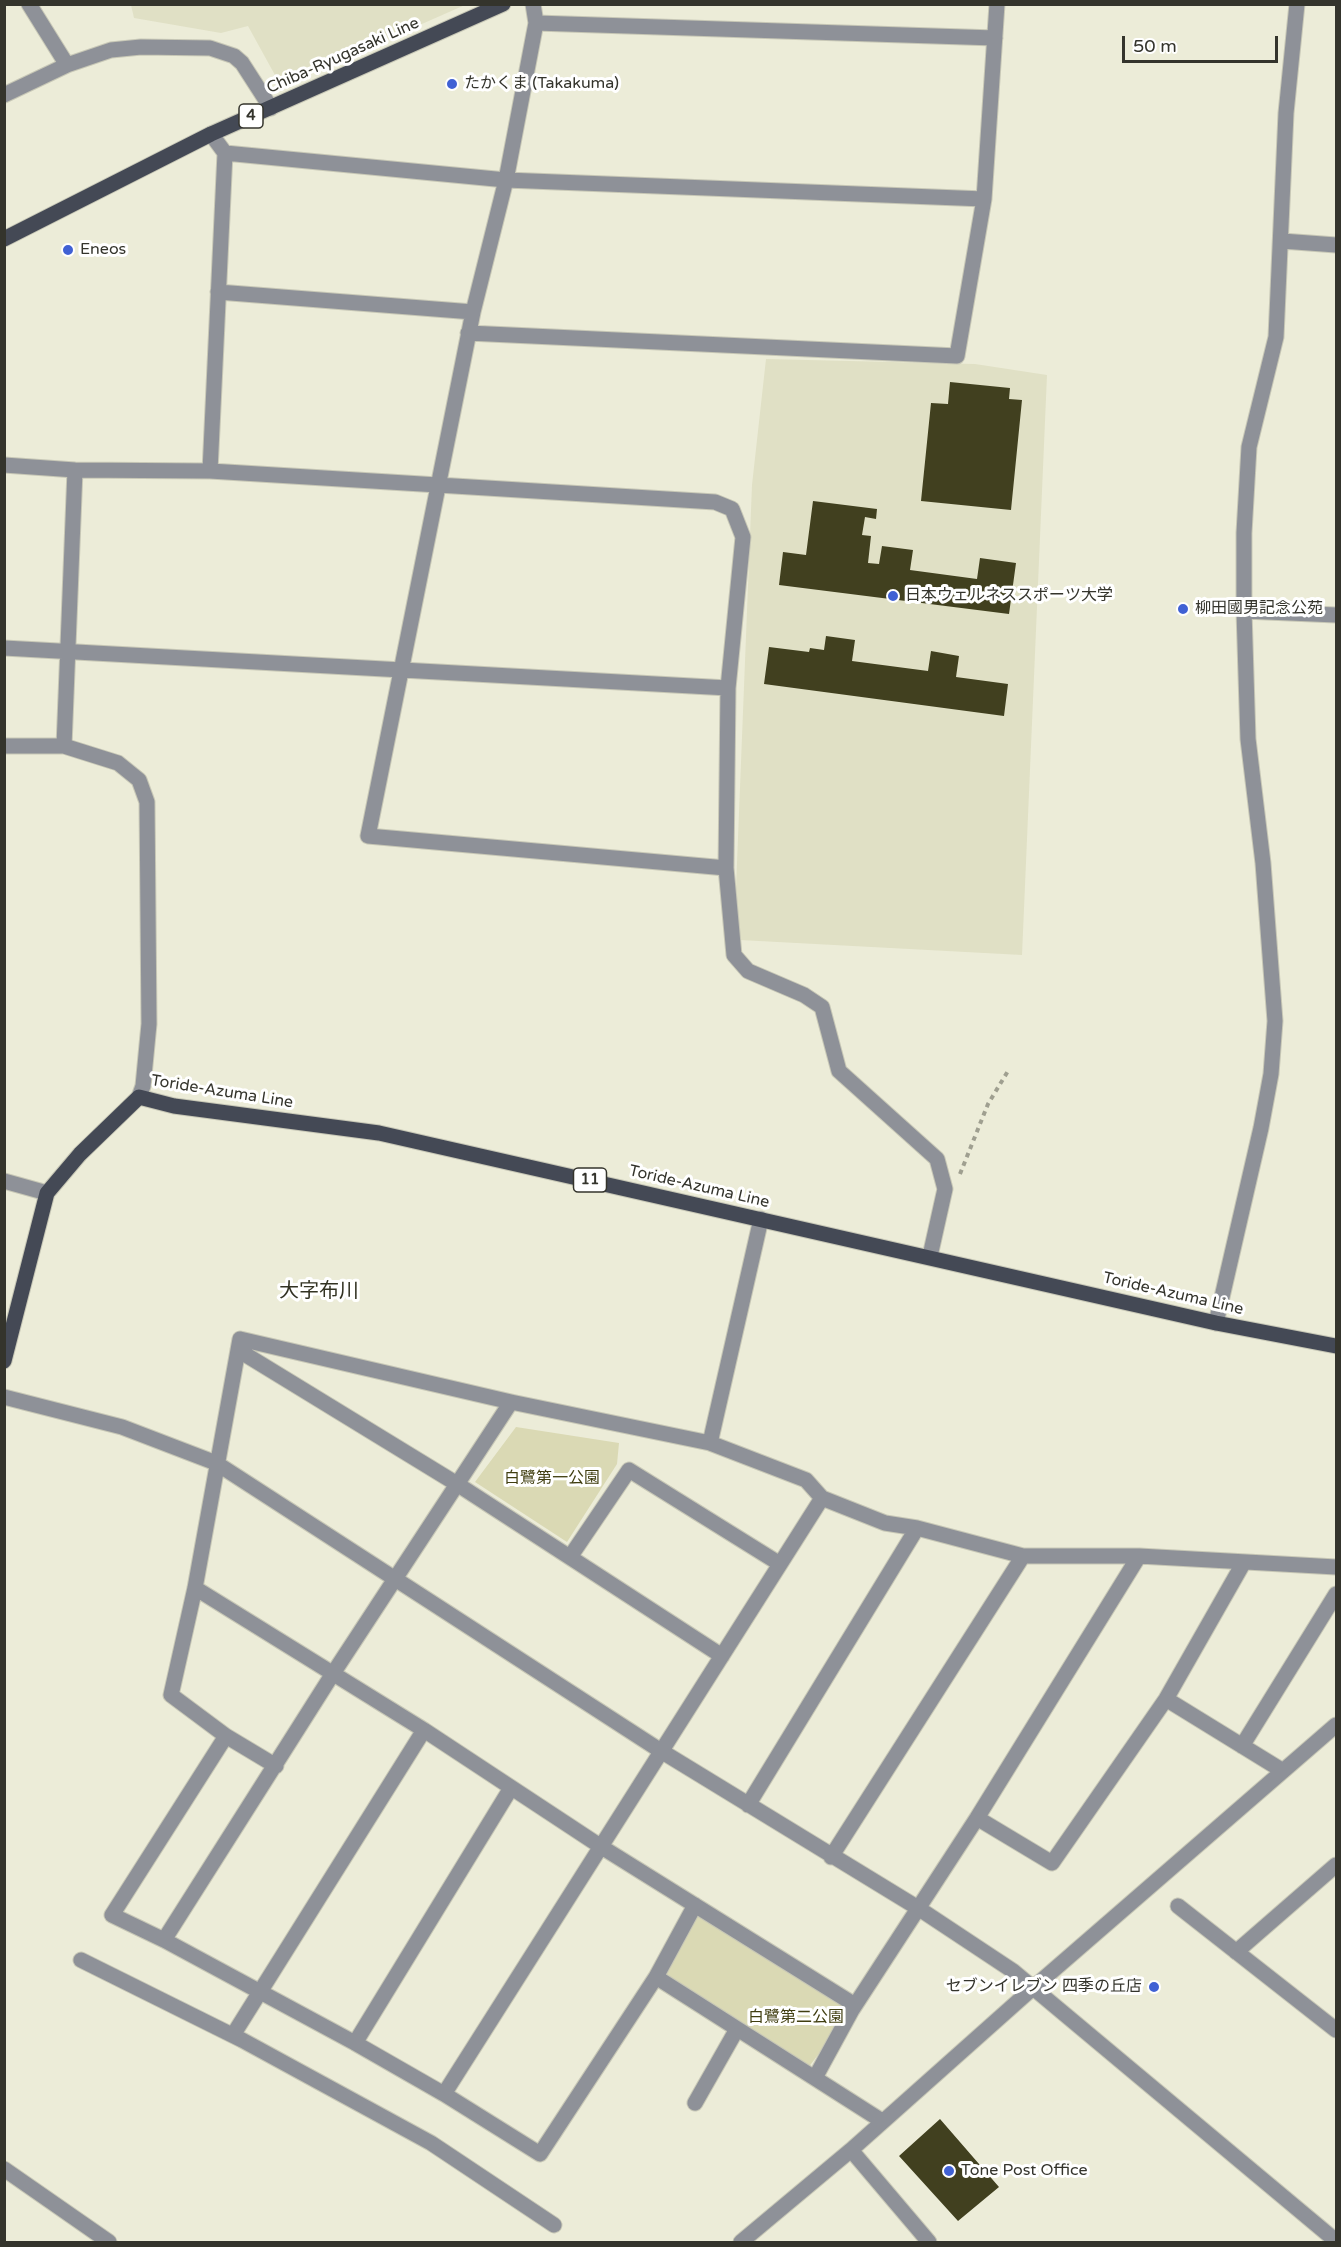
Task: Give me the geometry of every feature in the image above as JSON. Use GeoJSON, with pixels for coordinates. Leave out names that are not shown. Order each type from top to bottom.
{"type":"FeatureCollection","features":[{"type":"Feature","properties":{"kind":"main road","name":"Chiba-Ryugasaki Line"},"geometry":{"type":"LineString","coordinates":[[4,239],[211,134],[503,4]]}},
{"type":"Feature","properties":{"kind":"main road","name":"Toride-Azuma Line"},"geometry":{"type":"LineString","coordinates":[[4,1361],[47,1193],[80,1154],[139,1097],[174,1106],[379,1133],[930,1256],[1216,1323],[1336,1346]]}},
{"type":"Feature","properties":{"kind":"street"},"geometry":{"type":"LineString","coordinates":[[29,4],[67,65]]}},
{"type":"Feature","properties":{"kind":"street"},"geometry":{"type":"LineString","coordinates":[[532,4],[536,22],[506,180],[472,312],[368,836],[726,868]]}},
{"type":"Feature","properties":{"kind":"street"},"geometry":{"type":"LineString","coordinates":[[468,333],[957,356],[984,199],[997,4]]}},
{"type":"Feature","properties":{"kind":"street"},"geometry":{"type":"LineString","coordinates":[[1216,1323],[1263,1117],[1271,1074],[1275,1021],[1263,863],[1248,739],[1244,611],[1250,447],[1276,337],[1286,113],[1297,4]]}},
{"type":"Feature","properties":{"kind":"street"},"geometry":{"type":"LineString","coordinates":[[536,22],[995,38]]}},
{"type":"Feature","properties":{"kind":"street"},"geometry":{"type":"LineString","coordinates":[[4,95],[67,65],[111,50],[141,47],[210,48],[234,56],[242,63],[271,108]]}},
{"type":"Feature","properties":{"kind":"street"},"geometry":{"type":"LineString","coordinates":[[210,471],[225,153],[211,134]]}},
{"type":"Feature","properties":{"kind":"street"},"geometry":{"type":"LineString","coordinates":[[225,153],[506,180],[984,199]]}},
{"type":"Feature","properties":{"kind":"street"},"geometry":{"type":"LineString","coordinates":[[1282,241],[1336,245]]}},
{"type":"Feature","properties":{"kind":"street"},"geometry":{"type":"LineString","coordinates":[[218,292],[472,312]]}},
{"type":"Feature","properties":{"kind":"street"},"geometry":{"type":"LineString","coordinates":[[4,465],[75,470],[210,471],[439,487],[715,502],[732,509],[743,537],[728,688],[726,868],[734,955],[748,971],[804,995],[822,1007],[839,1071],[937,1159],[945,1189],[930,1256]]}},
{"type":"Feature","properties":{"kind":"street"},"geometry":{"type":"LineString","coordinates":[[64,746],[75,470]]}},
{"type":"Feature","properties":{"kind":"street"},"geometry":{"type":"LineString","coordinates":[[1244,611],[1336,615]]}},
{"type":"Feature","properties":{"kind":"street"},"geometry":{"type":"LineString","coordinates":[[4,648],[728,688]]}},
{"type":"Feature","properties":{"kind":"street"},"geometry":{"type":"LineString","coordinates":[[4,746],[64,746],[118,763],[138,780],[147,802],[149,1024],[139,1097]]}},
{"type":"Feature","properties":{"kind":"street"},"geometry":{"type":"LineString","coordinates":[[4,1181],[47,1193]]}},
{"type":"Feature","properties":{"kind":"street"},"geometry":{"type":"LineString","coordinates":[[710,1443],[761,1219]]}},
{"type":"Feature","properties":{"kind":"street"},"geometry":{"type":"LineString","coordinates":[[276,1766],[226,1736],[171,1695],[195,1588],[240,1339],[511,1402],[710,1443],[806,1480],[822,1498],[885,1523],[917,1527],[1023,1556],[1139,1556],[1336,1567]]}},
{"type":"Feature","properties":{"kind":"street"},"geometry":{"type":"LineString","coordinates":[[238,1350],[457,1484],[722,1656]]}},
{"type":"Feature","properties":{"kind":"street"},"geometry":{"type":"LineString","coordinates":[[4,1397],[122,1427],[216,1463],[394,1580],[662,1750],[831,1857],[918,1908],[1034,1987],[1336,2241]]}},
{"type":"Feature","properties":{"kind":"street"},"geometry":{"type":"LineString","coordinates":[[164,1940],[332,1675],[511,1402]]}},
{"type":"Feature","properties":{"kind":"street"},"geometry":{"type":"LineString","coordinates":[[570,1557],[629,1470],[780,1564]]}},
{"type":"Feature","properties":{"kind":"street"},"geometry":{"type":"LineString","coordinates":[[444,2094],[822,1498]]}},
{"type":"Feature","properties":{"kind":"street"},"geometry":{"type":"LineString","coordinates":[[748,1804],[917,1527]]}},
{"type":"Feature","properties":{"kind":"street"},"geometry":{"type":"LineString","coordinates":[[831,1857],[1023,1556]]}},
{"type":"Feature","properties":{"kind":"street"},"geometry":{"type":"LineString","coordinates":[[816,2076],[855,2005],[977,1818],[1139,1556]]}},
{"type":"Feature","properties":{"kind":"street"},"geometry":{"type":"LineString","coordinates":[[977,1818],[1052,1863],[1166,1699],[1244,1562]]}},
{"type":"Feature","properties":{"kind":"street"},"geometry":{"type":"LineString","coordinates":[[195,1588],[424,1730],[600,1846],[855,2005]]}},
{"type":"Feature","properties":{"kind":"street"},"geometry":{"type":"LineString","coordinates":[[1242,1746],[1336,1594]]}},
{"type":"Feature","properties":{"kind":"street"},"geometry":{"type":"LineString","coordinates":[[1166,1699],[1283,1771]]}},
{"type":"Feature","properties":{"kind":"street"},"geometry":{"type":"LineString","coordinates":[[741,2242],[851,2150],[1034,1987],[1336,1725]]}},
{"type":"Feature","properties":{"kind":"street"},"geometry":{"type":"LineString","coordinates":[[233,2035],[424,1730]]}},
{"type":"Feature","properties":{"kind":"street"},"geometry":{"type":"LineString","coordinates":[[226,1736],[112,1915],[164,1940],[355,2043],[444,2094],[540,2154],[656,1977],[695,1905]]}},
{"type":"Feature","properties":{"kind":"street"},"geometry":{"type":"LineString","coordinates":[[355,2043],[511,1788]]}},
{"type":"Feature","properties":{"kind":"street"},"geometry":{"type":"LineString","coordinates":[[1236,1952],[1333,1875]]}},
{"type":"Feature","properties":{"kind":"street"},"geometry":{"type":"LineString","coordinates":[[1178,1906],[1336,2030]]}},
{"type":"Feature","properties":{"kind":"street"},"geometry":{"type":"LineString","coordinates":[[81,1960],[233,2035],[430,2143],[554,2225]]}},
{"type":"Feature","properties":{"kind":"street"},"geometry":{"type":"LineString","coordinates":[[656,1977],[816,2076],[882,2121]]}},
{"type":"Feature","properties":{"kind":"street"},"geometry":{"type":"LineString","coordinates":[[695,2103],[737,2029]]}},
{"type":"Feature","properties":{"kind":"street"},"geometry":{"type":"LineString","coordinates":[[851,2150],[929,2242]]}},
{"type":"Feature","properties":{"kind":"street"},"geometry":{"type":"LineString","coordinates":[[4,2169],[109,2242]]}},
{"type":"Feature","properties":{"kind":"path"},"geometry":{"type":"LineString","coordinates":[[958,1177],[988,1104],[1008,1071]]}},
{"type":"Feature","properties":{"kind":"shaded area"},"geometry":{"type":"Polygon","coordinates":[[[131,4],[465,5],[281,86],[248,26],[221,33],[134,18],[131,4]]]}},
{"type":"Feature","properties":{"kind":"shaded area","name":"日本ウェルネススポーツ大学"},"geometry":{"type":"Polygon","coordinates":[[[766,359],[975,364],[1047,375],[1022,955],[740,940],[736,888],[752,485],[766,359]]]}},
{"type":"Feature","properties":{"kind":"green space","name":"白鷺第一公園"},"geometry":{"type":"Polygon","coordinates":[[[516,1427],[619,1443],[617,1464],[567,1542],[475,1482],[516,1427]]]}},
{"type":"Feature","properties":{"kind":"green space","name":"白鷺第二公園"},"geometry":{"type":"Polygon","coordinates":[[[697,1913],[852,2010],[808,2068],[663,1975],[697,1913]]]}},
{"type":"Feature","properties":{"kind":"building"},"geometry":{"type":"Polygon","coordinates":[[[950,382],[1010,388],[1009,399],[1022,400],[1011,510],[921,501],[931,403],[948,404],[950,382]]]}},
{"type":"Feature","properties":{"kind":"building"},"geometry":{"type":"Polygon","coordinates":[[[813,501],[877,509],[876,519],[865,517],[862,535],[871,536],[868,563],[879,564],[882,546],[913,550],[910,570],[977,579],[980,558],[1016,563],[1009,614],[779,585],[783,552],[806,555],[813,501]]]}},
{"type":"Feature","properties":{"kind":"building"},"geometry":{"type":"Polygon","coordinates":[[[826,636],[855,640],[852,661],[928,671],[931,651],[959,656],[956,677],[1008,684],[1004,716],[764,684],[769,647],[809,652],[810,648],[824,650],[826,636]]]}},
{"type":"Feature","properties":{"kind":"building"},"geometry":{"type":"Polygon","coordinates":[[[940,2119],[999,2187],[958,2221],[899,2156],[940,2119]]]}},
{"type":"Feature","properties":{"kind":"place","name":"たかくま (Takakuma)"},"geometry":{"type":"Point","coordinates":[452,84]}},
{"type":"Feature","properties":{"kind":"place","name":"Eneos"},"geometry":{"type":"Point","coordinates":[68,250]}},
{"type":"Feature","properties":{"kind":"place","name":"日本ウェルネススポーツ大学"},"geometry":{"type":"Point","coordinates":[893,596]}},
{"type":"Feature","properties":{"kind":"place","name":"柳田國男記念公苑"},"geometry":{"type":"Point","coordinates":[1183,609]}},
{"type":"Feature","properties":{"kind":"place","name":"セブンイレブン 四季の丘店"},"geometry":{"type":"Point","coordinates":[1154,1987]}},
{"type":"Feature","properties":{"kind":"place","name":"Tone Post Office"},"geometry":{"type":"Point","coordinates":[949,2171]}},
{"type":"Feature","properties":{"kind":"district","name":"大字布川"},"geometry":{"type":"Point","coordinates":[319,1292]}}]}
